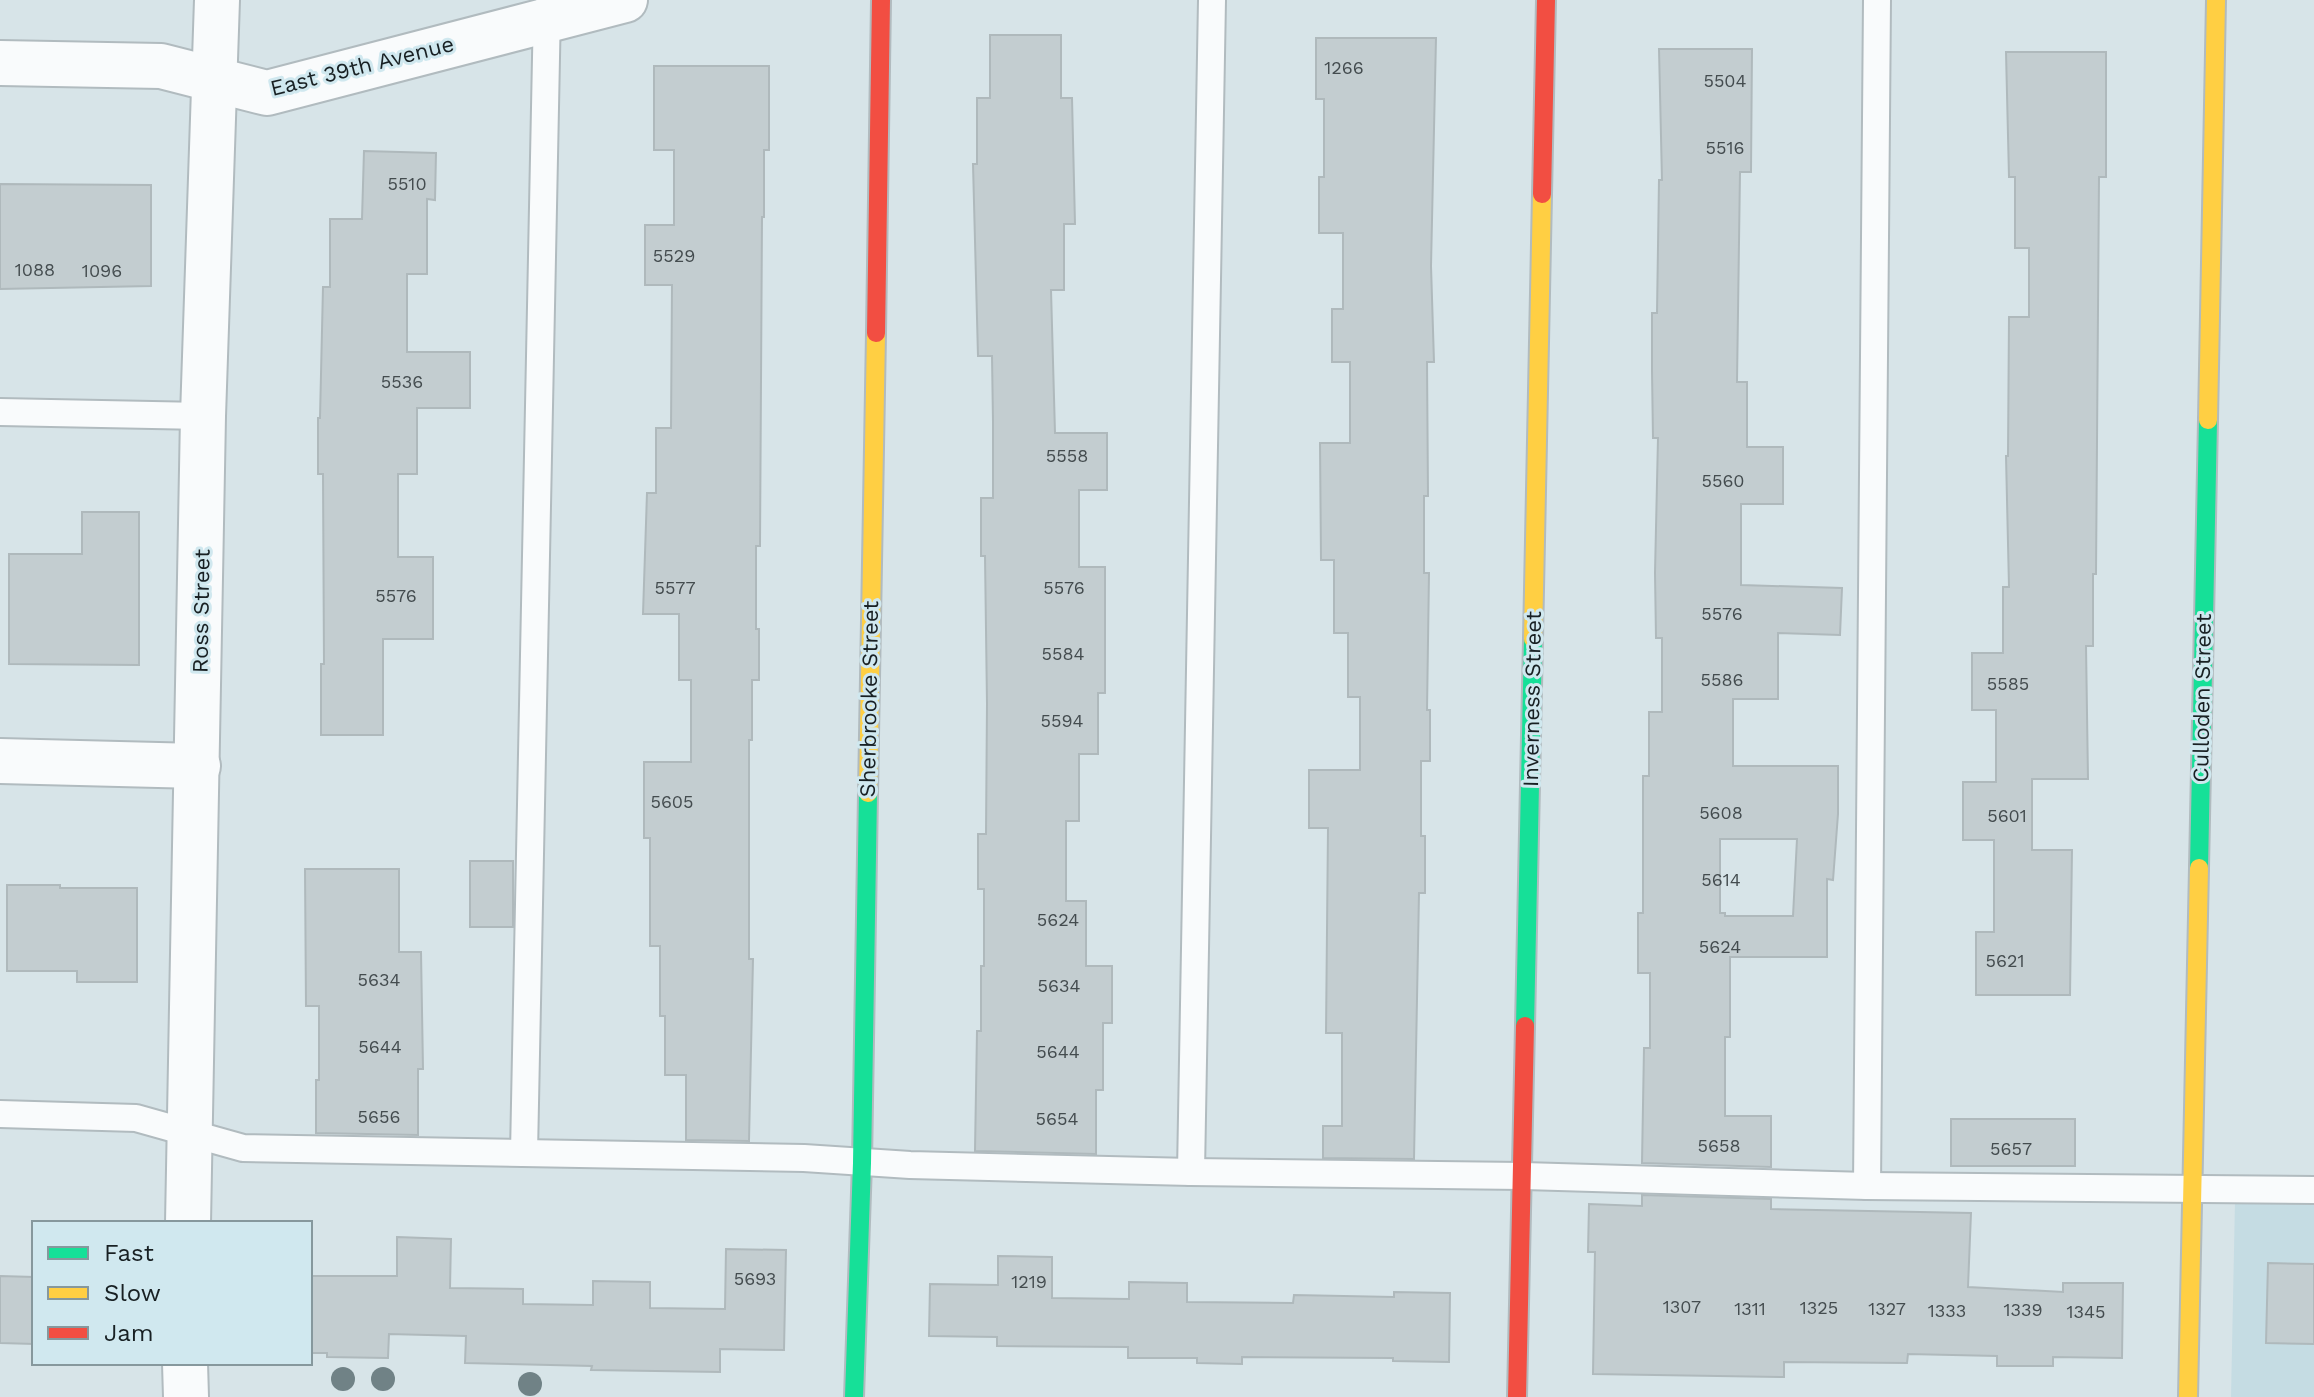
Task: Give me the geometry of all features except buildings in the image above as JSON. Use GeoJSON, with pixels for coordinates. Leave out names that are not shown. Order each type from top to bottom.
{"type":"FeatureCollection","features":[{"type":"Feature","properties":{"kind":"street","name":"Ross Street"},"geometry":{"type":"LineString","coordinates":[[188,1221],[203,416],[217,0]]}},
{"type":"Feature","properties":{"kind":"street","name":"East 39th Avenue"},"geometry":{"type":"LineString","coordinates":[[0,63],[161,66],[267,93],[547,10],[625,0]]}},
{"type":"Feature","properties":{"kind":"street","name":"Sherbrooke Street"},"geometry":{"type":"LineString","coordinates":[[854,1397],[862,1163],[881,0]]}},
{"type":"Feature","properties":{"kind":"street","name":"Inverness Street"},"geometry":{"type":"LineString","coordinates":[[1517,1397],[1546,0]]}},
{"type":"Feature","properties":{"kind":"street","name":"Culloden Street"},"geometry":{"type":"LineString","coordinates":[[2188,1397],[2216,0]]}},
{"type":"Feature","properties":{"kind":"street"},"geometry":{"type":"LineString","coordinates":[[0,761],[198,766]]}},
{"type":"Feature","properties":{"kind":"street"},"geometry":{"type":"LineString","coordinates":[[185,1365],[186,1397]]}},
{"type":"Feature","properties":{"kind":"lane"},"geometry":{"type":"LineString","coordinates":[[1191,1172],[1212,0]]}},
{"type":"Feature","properties":{"kind":"lane"},"geometry":{"type":"LineString","coordinates":[[1867,1186],[1877,0]]}},
{"type":"Feature","properties":{"kind":"lane"},"geometry":{"type":"LineString","coordinates":[[524,1153],[547,10]]}},
{"type":"Feature","properties":{"kind":"lane"},"geometry":{"type":"LineString","coordinates":[[0,412],[203,416]]}},
{"type":"Feature","properties":{"kind":"lane"},"geometry":{"type":"LineString","coordinates":[[0,1114],[136,1118],[243,1148],[804,1158],[862,1163],[1191,1172],[1522,1176],[1867,1186],[2314,1190]]}},
{"type":"Feature","properties":{"kind":"shaded area"},"geometry":{"type":"Polygon","coordinates":[[[2235,1201],[2314,1202],[2314,1397],[2231,1397],[2235,1201]]]}},
{"type":"Feature","properties":{"kind":"traffic: fast"},"geometry":{"type":"LineString","coordinates":[[2199,868],[2208,420]]}},
{"type":"Feature","properties":{"kind":"traffic: fast"},"geometry":{"type":"LineString","coordinates":[[1525,1026],[1533,639]]}},
{"type":"Feature","properties":{"kind":"traffic: fast"},"geometry":{"type":"LineString","coordinates":[[854,1397],[862,1163],[868,793]]}},
{"type":"Feature","properties":{"kind":"traffic: slow"},"geometry":{"type":"LineString","coordinates":[[2208,420],[2216,0]]}},
{"type":"Feature","properties":{"kind":"traffic: slow"},"geometry":{"type":"LineString","coordinates":[[1533,639],[1542,194]]}},
{"type":"Feature","properties":{"kind":"traffic: slow"},"geometry":{"type":"LineString","coordinates":[[868,793],[876,333]]}},
{"type":"Feature","properties":{"kind":"traffic: slow"},"geometry":{"type":"LineString","coordinates":[[2188,1397],[2199,868]]}},
{"type":"Feature","properties":{"kind":"traffic: jam"},"geometry":{"type":"LineString","coordinates":[[876,333],[881,0]]}},
{"type":"Feature","properties":{"kind":"traffic: jam"},"geometry":{"type":"LineString","coordinates":[[1542,194],[1546,0]]}},
{"type":"Feature","properties":{"kind":"traffic: jam"},"geometry":{"type":"LineString","coordinates":[[1517,1397],[1525,1026]]}}]}
